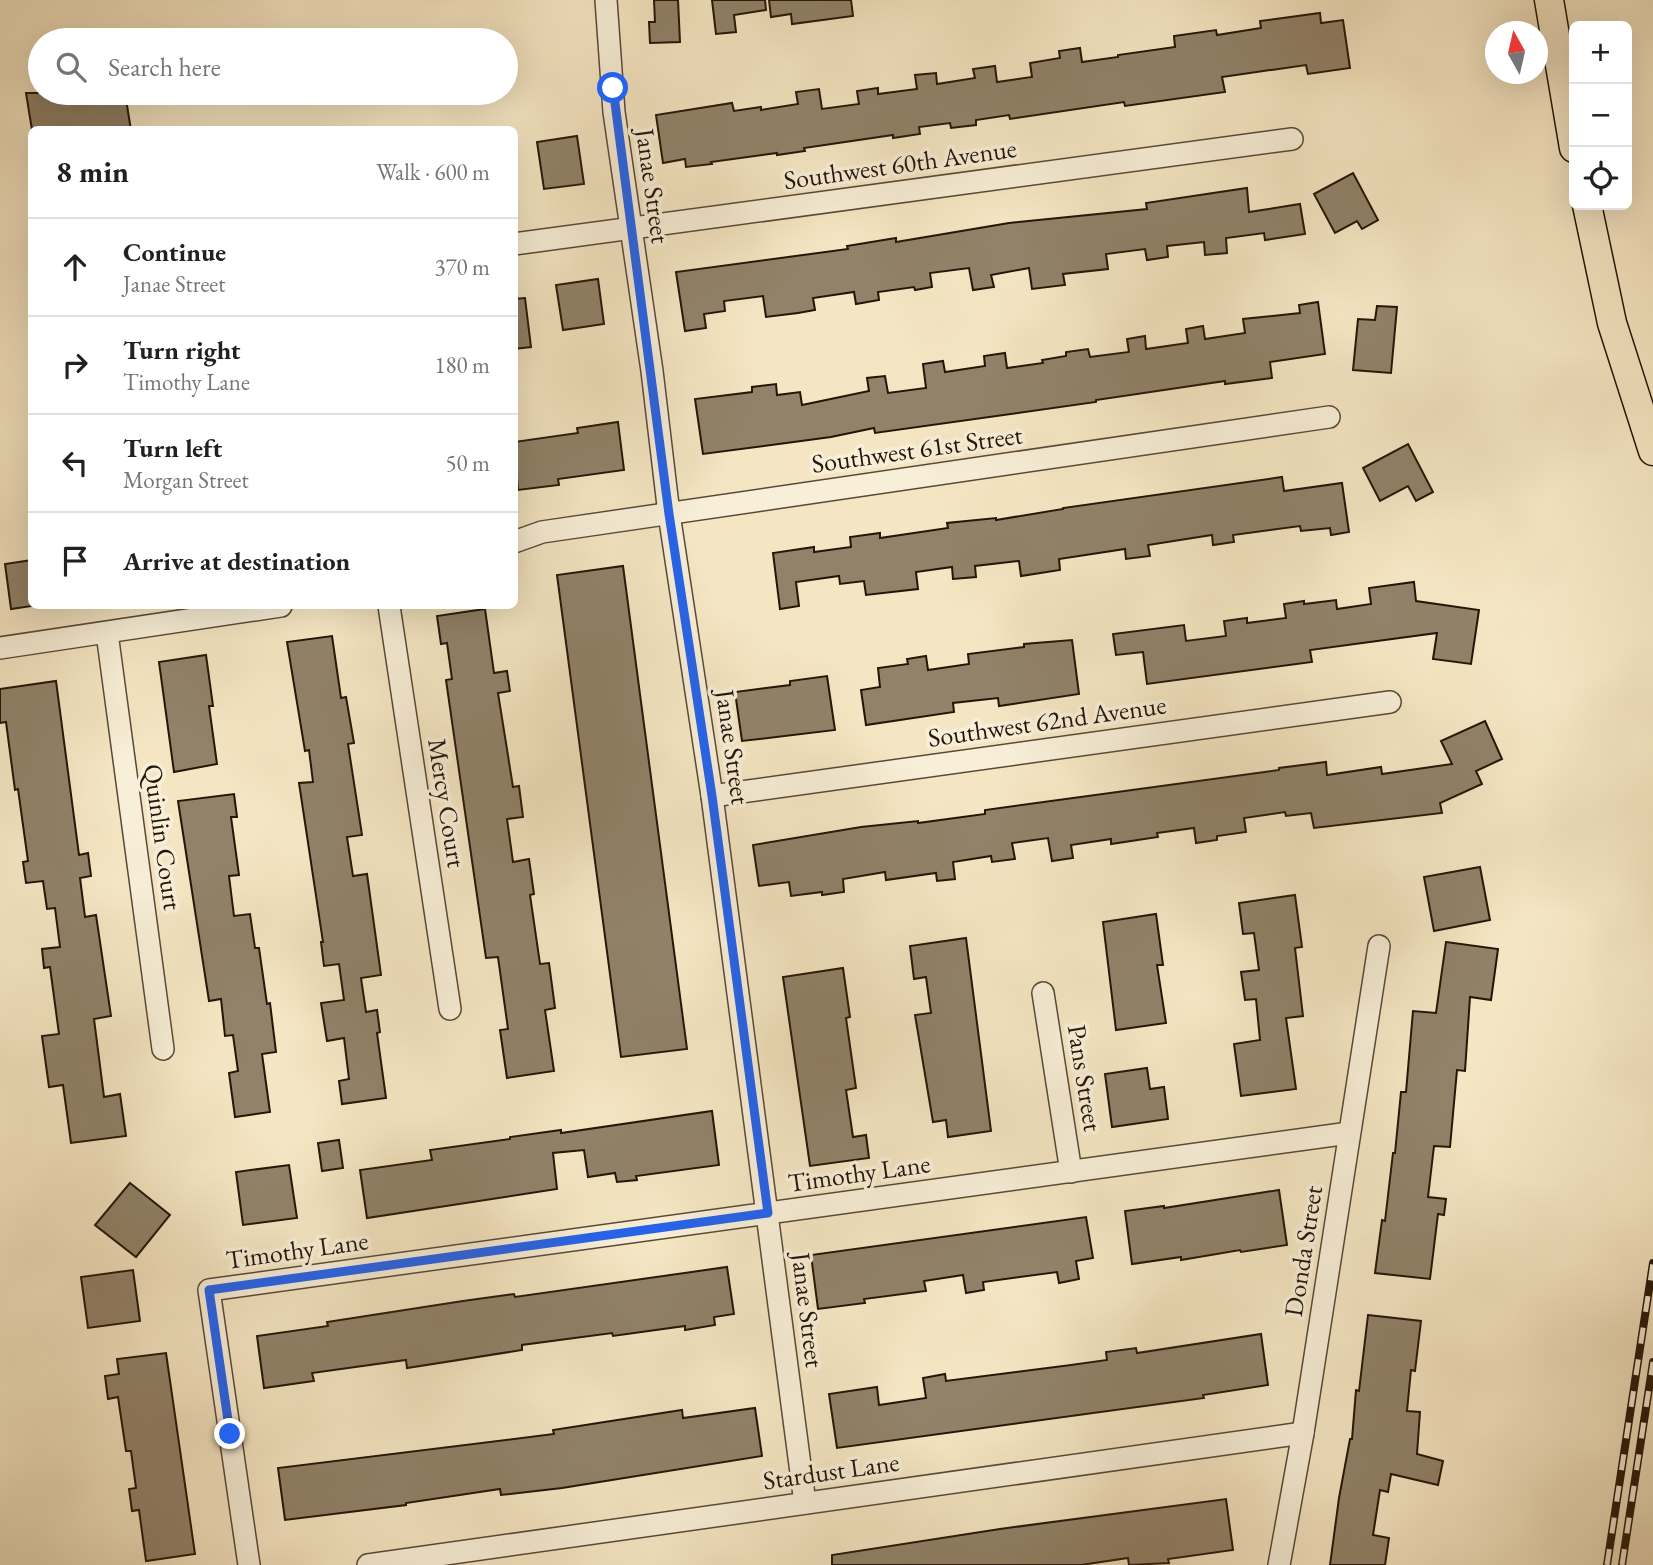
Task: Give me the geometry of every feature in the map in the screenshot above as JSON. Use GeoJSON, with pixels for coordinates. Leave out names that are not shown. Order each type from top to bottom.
{"type":"FeatureCollection","features":[{"type":"Feature","properties":{"kind":"main road"},"geometry":{"type":"LineString","coordinates":[[1549,0],[1574,147]]}},
{"type":"Feature","properties":{"kind":"main road"},"geometry":{"type":"LineString","coordinates":[[1588,210],[1612,323],[1653,451]]}},
{"type":"Feature","properties":{"kind":"street","name":"Janae Street"},"geometry":{"type":"LineString","coordinates":[[606,0],[614,112],[669,514],[712,796],[805,1503]]}},
{"type":"Feature","properties":{"kind":"street","name":"Southwest 60th Avenue"},"geometry":{"type":"LineString","coordinates":[[518,243],[1292,139]]}},
{"type":"Feature","properties":{"kind":"street","name":"Southwest 61st Street"},"geometry":{"type":"LineString","coordinates":[[518,541],[542,532],[1329,417]]}},
{"type":"Feature","properties":{"kind":"street"},"geometry":{"type":"LineString","coordinates":[[0,648],[262,609]]}},
{"type":"Feature","properties":{"kind":"street","name":"Mercy Court"},"geometry":{"type":"LineString","coordinates":[[389,609],[450,1009]]}},
{"type":"Feature","properties":{"kind":"street","name":"Quinlin Court"},"geometry":{"type":"LineString","coordinates":[[107,633],[163,1049]]}},
{"type":"Feature","properties":{"kind":"street","name":"Southwest 62nd Avenue"},"geometry":{"type":"LineString","coordinates":[[712,796],[1390,702]]}},
{"type":"Feature","properties":{"kind":"street","name":"Donda Street"},"geometry":{"type":"LineString","coordinates":[[1279,1565],[1303,1433],[1378,946]]}},
{"type":"Feature","properties":{"kind":"street","name":"Pans Street"},"geometry":{"type":"LineString","coordinates":[[1043,993],[1071,1172]]}},
{"type":"Feature","properties":{"kind":"street","name":"Timothy Lane"},"geometry":{"type":"LineString","coordinates":[[249,1565],[209,1290],[1349,1133]]}},
{"type":"Feature","properties":{"kind":"street","name":"Stardust Lane"},"geometry":{"type":"LineString","coordinates":[[368,1565],[1303,1433]]}},
{"type":"Feature","properties":{"kind":"building"},"geometry":{"type":"Polygon","coordinates":[[[654,0],[678,0],[680,42],[650,43],[649,22],[655,22],[654,0]]]}},
{"type":"Feature","properties":{"kind":"building"},"geometry":{"type":"Polygon","coordinates":[[[712,0],[765,0],[766,10],[734,15],[736,32],[716,34],[712,0]]]}},
{"type":"Feature","properties":{"kind":"building"},"geometry":{"type":"Polygon","coordinates":[[[769,0],[851,0],[853,16],[792,24],[791,14],[771,17],[769,0]]]}},
{"type":"Feature","properties":{"kind":"building"},"geometry":{"type":"Polygon","coordinates":[[[1320,13],[1321,23],[1343,20],[1350,68],[1308,74],[1306,65],[1222,77],[1225,92],[1125,106],[1124,102],[1010,119],[1009,115],[976,120],[976,125],[951,128],[950,123],[919,127],[920,134],[893,138],[893,135],[804,148],[805,151],[711,162],[712,164],[686,167],[685,159],[663,163],[656,115],[732,103],[734,111],[761,107],[761,110],[798,104],[796,92],[819,89],[822,109],[859,104],[857,91],[878,88],[878,94],[917,89],[915,75],[936,73],[937,84],[975,78],[973,69],[995,66],[997,82],[1032,77],[1030,63],[1060,58],[1059,51],[1080,48],[1082,62],[1118,57],[1175,47],[1174,36],[1216,30],[1217,35],[1261,28],[1260,21],[1320,13]]]}},
{"type":"Feature","properties":{"kind":"building"},"geometry":{"type":"Polygon","coordinates":[[[26,93],[28,105],[127,105],[130,126],[31,126],[26,93]]]}},
{"type":"Feature","properties":{"kind":"building"},"geometry":{"type":"Polygon","coordinates":[[[577,136],[584,184],[544,189],[537,142],[577,136]]]}},
{"type":"Feature","properties":{"kind":"building"},"geometry":{"type":"Polygon","coordinates":[[[1353,173],[1378,220],[1362,229],[1357,221],[1335,233],[1314,194],[1353,173]]]}},
{"type":"Feature","properties":{"kind":"building"},"geometry":{"type":"Polygon","coordinates":[[[1247,188],[1249,212],[1300,204],[1305,234],[1265,240],[1264,233],[1226,238],[1227,253],[1205,255],[1204,242],[1167,246],[1168,257],[1147,260],[1145,249],[1106,254],[1108,269],[1063,274],[1065,285],[1032,289],[1029,268],[991,275],[994,287],[973,290],[969,268],[930,273],[932,287],[878,292],[879,300],[856,304],[854,292],[813,298],[815,310],[798,313],[766,317],[763,296],[724,301],[725,311],[704,314],[706,328],[685,331],[676,272],[848,249],[847,246],[896,238],[896,242],[1009,223],[1147,209],[1146,203],[1247,188]]]}},
{"type":"Feature","properties":{"kind":"building"},"geometry":{"type":"Polygon","coordinates":[[[598,279],[604,324],[563,330],[556,285],[598,279]]]}},
{"type":"Feature","properties":{"kind":"building"},"geometry":{"type":"Polygon","coordinates":[[[525,298],[531,347],[518,349],[518,299],[525,298]]]}},
{"type":"Feature","properties":{"kind":"building"},"geometry":{"type":"Polygon","coordinates":[[[1318,302],[1325,354],[1270,362],[1272,378],[1225,384],[1225,381],[875,433],[874,428],[831,437],[703,454],[695,399],[752,392],[752,387],[776,384],[777,395],[800,392],[802,405],[869,391],[867,378],[885,376],[888,393],[926,388],[923,364],[943,361],[945,372],[985,366],[984,356],[1005,353],[1007,368],[1043,363],[1042,360],[1066,356],[1066,352],[1088,349],[1090,357],[1129,352],[1127,339],[1145,336],[1146,349],[1188,343],[1186,329],[1203,326],[1205,339],[1245,333],[1243,319],[1300,313],[1299,305],[1318,302]]]}},
{"type":"Feature","properties":{"kind":"building"},"geometry":{"type":"Polygon","coordinates":[[[1377,306],[1397,307],[1391,373],[1353,370],[1358,319],[1375,320],[1377,306]]]}},
{"type":"Feature","properties":{"kind":"building"},"geometry":{"type":"Polygon","coordinates":[[[618,422],[624,470],[558,479],[559,485],[518,490],[518,441],[578,433],[577,428],[618,422]]]}},
{"type":"Feature","properties":{"kind":"building"},"geometry":{"type":"Polygon","coordinates":[[[1408,444],[1433,492],[1416,501],[1408,486],[1380,501],[1363,468],[1408,444]]]}},
{"type":"Feature","properties":{"kind":"building"},"geometry":{"type":"Polygon","coordinates":[[[1282,477],[1284,491],[1342,483],[1349,532],[1331,535],[1330,528],[1301,531],[1300,526],[1233,535],[1234,542],[1213,545],[1212,535],[1148,545],[1150,556],[1126,559],[1125,549],[1059,559],[1060,570],[1021,576],[1019,561],[975,566],[976,577],[953,579],[952,567],[916,572],[918,589],[866,595],[864,581],[840,584],[839,576],[796,582],[799,606],[780,609],[773,553],[814,547],[814,552],[851,547],[850,537],[880,533],[880,538],[948,528],[947,523],[996,520],[1282,477]]]}},
{"type":"Feature","properties":{"kind":"building"},"geometry":{"type":"Polygon","coordinates":[[[28,561],[28,607],[11,609],[5,564],[28,561]]]}},
{"type":"Feature","properties":{"kind":"building"},"geometry":{"type":"Polygon","coordinates":[[[623,566],[687,1049],[621,1057],[557,575],[623,566]]]}},
{"type":"Feature","properties":{"kind":"building"},"geometry":{"type":"Polygon","coordinates":[[[1414,582],[1416,601],[1479,610],[1471,664],[1433,659],[1437,633],[1310,650],[1312,662],[1147,684],[1143,652],[1116,655],[1113,634],[1184,625],[1186,641],[1226,636],[1224,621],[1247,618],[1247,623],[1286,618],[1284,604],[1304,601],[1304,604],[1336,600],[1337,609],[1371,604],[1369,588],[1414,582]]]}},
{"type":"Feature","properties":{"kind":"building"},"geometry":{"type":"Polygon","coordinates":[[[485,609],[494,673],[507,671],[510,691],[498,693],[513,787],[519,786],[523,817],[507,819],[513,862],[529,859],[534,894],[530,895],[540,964],[549,963],[555,1008],[545,1010],[554,1071],[507,1078],[500,1030],[508,1029],[498,957],[486,958],[446,680],[452,679],[447,643],[441,644],[437,616],[485,609]]]}},
{"type":"Feature","properties":{"kind":"building"},"geometry":{"type":"Polygon","coordinates":[[[332,636],[341,698],[346,697],[354,743],[348,744],[362,835],[347,837],[353,876],[367,874],[381,975],[361,978],[366,1012],[377,1010],[380,1032],[377,1033],[386,1098],[342,1104],[339,1081],[349,1079],[344,1038],[327,1041],[321,1003],[344,1000],[339,964],[324,966],[323,942],[299,783],[313,782],[309,750],[305,751],[287,642],[332,636]]]}},
{"type":"Feature","properties":{"kind":"building"},"geometry":{"type":"Polygon","coordinates":[[[1072,640],[1079,694],[999,706],[998,698],[953,703],[954,712],[866,725],[861,690],[880,687],[878,668],[908,664],[907,659],[926,656],[928,670],[969,664],[968,654],[1024,647],[1024,644],[1072,640]]]}},
{"type":"Feature","properties":{"kind":"building"},"geometry":{"type":"Polygon","coordinates":[[[206,655],[213,706],[209,706],[217,764],[174,772],[159,662],[206,655]]]}},
{"type":"Feature","properties":{"kind":"building"},"geometry":{"type":"Polygon","coordinates":[[[827,676],[835,730],[742,741],[735,692],[790,685],[790,681],[827,676]]]}},
{"type":"Feature","properties":{"kind":"building"},"geometry":{"type":"Polygon","coordinates":[[[56,681],[79,855],[88,853],[91,876],[80,878],[85,917],[96,915],[111,1016],[94,1019],[104,1097],[120,1094],[126,1136],[71,1143],[63,1085],[49,1087],[42,1036],[59,1034],[50,967],[44,968],[42,949],[60,947],[55,908],[47,909],[43,881],[26,883],[23,862],[28,861],[18,789],[15,790],[6,722],[0,723],[0,689],[56,681]]]}},
{"type":"Feature","properties":{"kind":"building"},"geometry":{"type":"Polygon","coordinates":[[[1485,721],[1502,759],[1476,771],[1482,784],[1440,803],[1442,813],[1314,828],[1311,813],[1286,816],[1285,812],[1244,818],[1246,832],[1217,836],[1217,840],[1196,843],[1194,828],[1111,844],[1111,839],[1071,845],[1073,858],[1052,861],[1048,838],[1012,843],[1015,859],[992,862],[991,856],[953,862],[955,879],[937,881],[936,873],[886,880],[885,872],[843,879],[844,892],[822,895],[822,892],[791,896],[789,882],[759,886],[753,845],[861,827],[985,814],[985,810],[1326,762],[1327,775],[1381,767],[1382,774],[1452,764],[1441,741],[1485,721]]]}},
{"type":"Feature","properties":{"kind":"building"},"geometry":{"type":"Polygon","coordinates":[[[234,794],[237,817],[231,817],[239,875],[229,876],[234,916],[250,914],[255,948],[259,948],[267,1004],[270,1003],[276,1052],[262,1054],[270,1112],[235,1117],[229,1073],[238,1071],[233,1035],[225,1036],[221,999],[209,1001],[178,801],[234,794]]]}},
{"type":"Feature","properties":{"kind":"building"},"geometry":{"type":"Polygon","coordinates":[[[1480,867],[1490,920],[1434,931],[1424,877],[1480,867]]]}},
{"type":"Feature","properties":{"kind":"building"},"geometry":{"type":"Polygon","coordinates":[[[1295,895],[1302,947],[1295,948],[1303,1016],[1286,1018],[1296,1089],[1241,1096],[1234,1044],[1260,1040],[1256,999],[1245,1000],[1241,972],[1259,970],[1254,933],[1243,934],[1239,903],[1295,895]]]}},
{"type":"Feature","properties":{"kind":"building"},"geometry":{"type":"Polygon","coordinates":[[[1156,914],[1163,965],[1157,965],[1166,1023],[1116,1030],[1103,922],[1156,914]]]}},
{"type":"Feature","properties":{"kind":"building"},"geometry":{"type":"Polygon","coordinates":[[[966,938],[991,1131],[948,1137],[946,1120],[933,1122],[915,1015],[931,1013],[926,977],[914,979],[910,946],[966,938]]]}},
{"type":"Feature","properties":{"kind":"building"},"geometry":{"type":"Polygon","coordinates":[[[1446,942],[1498,949],[1491,1000],[1470,997],[1465,1071],[1457,1070],[1450,1147],[1434,1146],[1428,1197],[1446,1199],[1444,1215],[1438,1214],[1430,1279],[1375,1273],[1395,1153],[1401,1092],[1406,1092],[1413,1011],[1436,1013],[1446,942]]]}},
{"type":"Feature","properties":{"kind":"building"},"geometry":{"type":"Polygon","coordinates":[[[843,968],[850,1017],[846,1018],[856,1088],[846,1090],[853,1137],[866,1135],[869,1158],[810,1166],[783,977],[843,968]]]}},
{"type":"Feature","properties":{"kind":"building"},"geometry":{"type":"Polygon","coordinates":[[[1147,1068],[1150,1089],[1164,1087],[1168,1119],[1112,1127],[1105,1074],[1147,1068]]]}},
{"type":"Feature","properties":{"kind":"building"},"geometry":{"type":"Polygon","coordinates":[[[712,1111],[719,1165],[636,1176],[637,1180],[617,1182],[615,1173],[588,1177],[584,1150],[553,1153],[557,1189],[367,1218],[360,1170],[432,1160],[430,1150],[712,1111]]]}},
{"type":"Feature","properties":{"kind":"building"},"geometry":{"type":"Polygon","coordinates":[[[339,1140],[343,1168],[322,1171],[318,1143],[339,1140]]]}},
{"type":"Feature","properties":{"kind":"building"},"geometry":{"type":"Polygon","coordinates":[[[289,1165],[297,1218],[243,1225],[236,1172],[289,1165]]]}},
{"type":"Feature","properties":{"kind":"building"},"geometry":{"type":"Polygon","coordinates":[[[130,1183],[170,1215],[136,1257],[95,1225],[130,1183]]]}},
{"type":"Feature","properties":{"kind":"building"},"geometry":{"type":"Polygon","coordinates":[[[1279,1190],[1287,1245],[1132,1264],[1125,1211],[1164,1208],[1279,1190]]]}},
{"type":"Feature","properties":{"kind":"building"},"geometry":{"type":"Polygon","coordinates":[[[1086,1217],[1093,1258],[1076,1261],[1079,1279],[1059,1283],[1057,1272],[983,1282],[984,1290],[966,1293],[963,1275],[924,1281],[926,1291],[864,1299],[865,1303],[818,1309],[811,1255],[1086,1217]]]}},
{"type":"Feature","properties":{"kind":"building"},"geometry":{"type":"Polygon","coordinates":[[[727,1267],[734,1314],[714,1317],[715,1325],[685,1330],[685,1326],[613,1336],[612,1333],[522,1345],[522,1350],[407,1368],[406,1360],[312,1373],[314,1381],[264,1388],[257,1336],[463,1301],[514,1294],[515,1297],[727,1267]]]}},
{"type":"Feature","properties":{"kind":"building"},"geometry":{"type":"Polygon","coordinates":[[[133,1270],[140,1321],[88,1328],[81,1277],[133,1270]]]}},
{"type":"Feature","properties":{"kind":"building"},"geometry":{"type":"Polygon","coordinates":[[[1368,1315],[1421,1321],[1415,1371],[1411,1370],[1407,1411],[1420,1412],[1417,1454],[1443,1461],[1438,1485],[1391,1474],[1388,1492],[1380,1490],[1373,1535],[1389,1538],[1385,1565],[1330,1565],[1339,1498],[1352,1439],[1356,1390],[1359,1391],[1368,1315]]]}},
{"type":"Feature","properties":{"kind":"building"},"geometry":{"type":"Polygon","coordinates":[[[1261,1334],[1268,1385],[1203,1395],[1204,1398],[837,1448],[829,1394],[877,1387],[879,1405],[926,1398],[923,1378],[945,1374],[946,1381],[1071,1365],[1107,1360],[1106,1352],[1136,1348],[1137,1353],[1261,1334]]]}},
{"type":"Feature","properties":{"kind":"building"},"geometry":{"type":"Polygon","coordinates":[[[166,1353],[195,1554],[146,1561],[139,1510],[132,1511],[129,1489],[136,1488],[131,1451],[126,1451],[118,1397],[108,1399],[105,1376],[119,1374],[117,1359],[166,1353]]]}},
{"type":"Feature","properties":{"kind":"building"},"geometry":{"type":"Polygon","coordinates":[[[755,1408],[762,1456],[562,1488],[501,1495],[500,1489],[406,1505],[285,1520],[278,1468],[554,1434],[553,1430],[682,1410],[683,1418],[755,1408]]]}},
{"type":"Feature","properties":{"kind":"building"},"geometry":{"type":"Polygon","coordinates":[[[1226,1499],[1233,1550],[1168,1559],[1169,1563],[1129,1565],[1128,1558],[1081,1565],[832,1565],[832,1555],[1000,1529],[1226,1499]]]}},
{"type":"Feature","properties":{"kind":"railway"},"geometry":{"type":"LineString","coordinates":[[1607,1565],[1653,1263]]}},
{"type":"Feature","properties":{"kind":"railway"},"geometry":{"type":"LineString","coordinates":[[1622,1565],[1653,1362]]}},
{"type":"Feature","properties":{"kind":"route"},"geometry":{"type":"LineString","coordinates":[[230,1434],[209,1290],[768,1213],[712,796],[669,514],[652,371],[614,112],[613,88]]}}]}
